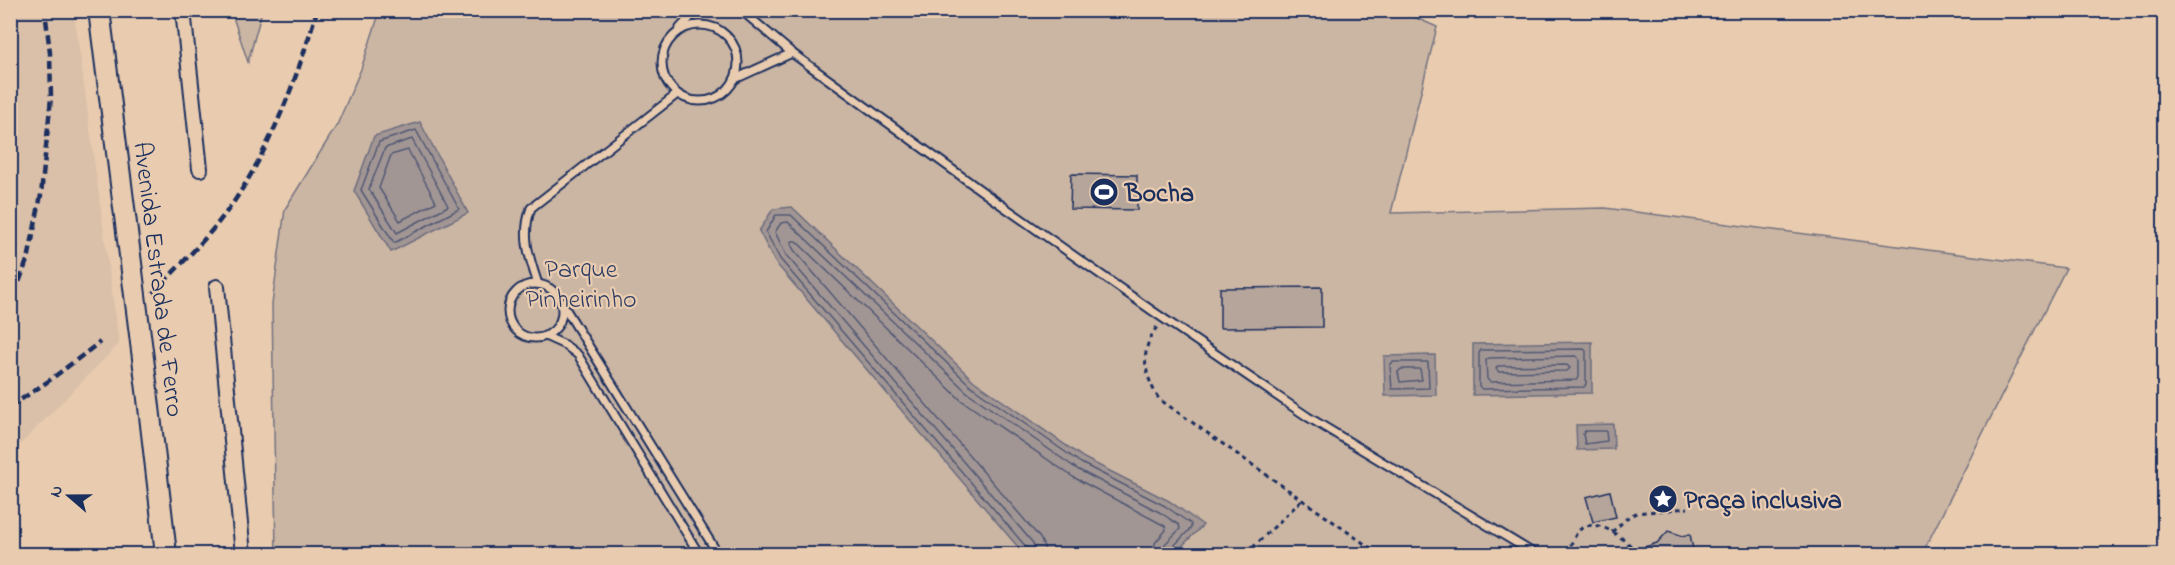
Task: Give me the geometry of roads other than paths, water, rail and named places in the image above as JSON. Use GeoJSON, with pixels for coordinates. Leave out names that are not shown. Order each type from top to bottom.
{"type":"FeatureCollection","features":[{"type":"Feature","properties":{"kind":"main road","name":"Avenida Estrada de Ferro"},"geometry":{"type":"LineString","coordinates":[[99,10],[166,555]]}},
{"type":"Feature","properties":{"kind":"street"},"geometry":{"type":"LineString","coordinates":[[183,10],[200,169]]}},
{"type":"Feature","properties":{"kind":"street"},"geometry":{"type":"LineString","coordinates":[[217,287],[243,555]]}},
{"type":"Feature","properties":{"kind":"lane"},"geometry":{"type":"LineString","coordinates":[[674,33],[690,25],[707,25],[723,32],[734,45],[739,62],[735,79],[725,93],[709,101],[692,102],[676,95],[665,81],[661,64],[664,47],[674,33],[697,10]]}},
{"type":"Feature","properties":{"kind":"lane"},"geometry":{"type":"LineString","coordinates":[[741,10],[792,53],[990,197],[1163,318],[1308,417],[1534,555]]}},
{"type":"Feature","properties":{"kind":"lane"},"geometry":{"type":"LineString","coordinates":[[735,79],[792,53]]}},
{"type":"Feature","properties":{"kind":"lane"},"geometry":{"type":"LineString","coordinates":[[538,284],[526,244],[526,221],[531,208],[676,95]]}},
{"type":"Feature","properties":{"kind":"lane"},"geometry":{"type":"LineString","coordinates":[[560,300],[562,314],[556,327],[545,336],[531,338],[518,332],[510,321],[508,307],[513,294],[524,286],[538,284],[551,289],[560,300],[718,555]]}},
{"type":"Feature","properties":{"kind":"lane"},"geometry":{"type":"LineString","coordinates":[[545,336],[566,345],[578,355],[699,555]]}},
{"type":"Feature","properties":{"kind":"water"},"geometry":{"type":"Polygon","coordinates":[[[420,122],[468,213],[391,252],[354,191],[374,136],[420,122]]]}},
{"type":"Feature","properties":{"kind":"water"},"geometry":{"type":"Polygon","coordinates":[[[792,207],[974,381],[1084,458],[1169,501],[1203,525],[1174,554],[1024,554],[775,262],[759,231],[773,209],[792,207]]]}},
{"type":"Feature","properties":{"kind":"water"},"geometry":{"type":"Polygon","coordinates":[[[1592,342],[1592,393],[1473,395],[1473,344],[1592,342]]]}},
{"type":"Feature","properties":{"kind":"water"},"geometry":{"type":"Polygon","coordinates":[[[1435,355],[1436,395],[1385,396],[1384,356],[1435,355]]]}},
{"type":"Feature","properties":{"kind":"water"},"geometry":{"type":"Polygon","coordinates":[[[1613,424],[1614,449],[1577,450],[1576,425],[1613,424]]]}},
{"type":"Feature","properties":{"kind":"railway"},"geometry":{"type":"LineString","coordinates":[[10,307],[29,255],[41,195],[51,98],[50,53],[45,10]]}},
{"type":"Feature","properties":{"kind":"railway"},"geometry":{"type":"LineString","coordinates":[[153,293],[217,225],[249,178],[283,108],[302,60],[317,10]]}},
{"type":"Feature","properties":{"kind":"railway"},"geometry":{"type":"LineString","coordinates":[[10,407],[100,342]]}},
{"type":"Feature","properties":{"kind":"place","name":"Bocha"},"geometry":{"type":"Point","coordinates":[1104,192]}},
{"type":"Feature","properties":{"kind":"place","name":"Praça inclusiva"},"geometry":{"type":"Point","coordinates":[1663,499]}},
{"type":"Feature","properties":{"kind":"park label","name":"Parque Pinheirinho"},"geometry":{"type":"Point","coordinates":[581,283]}}]}
